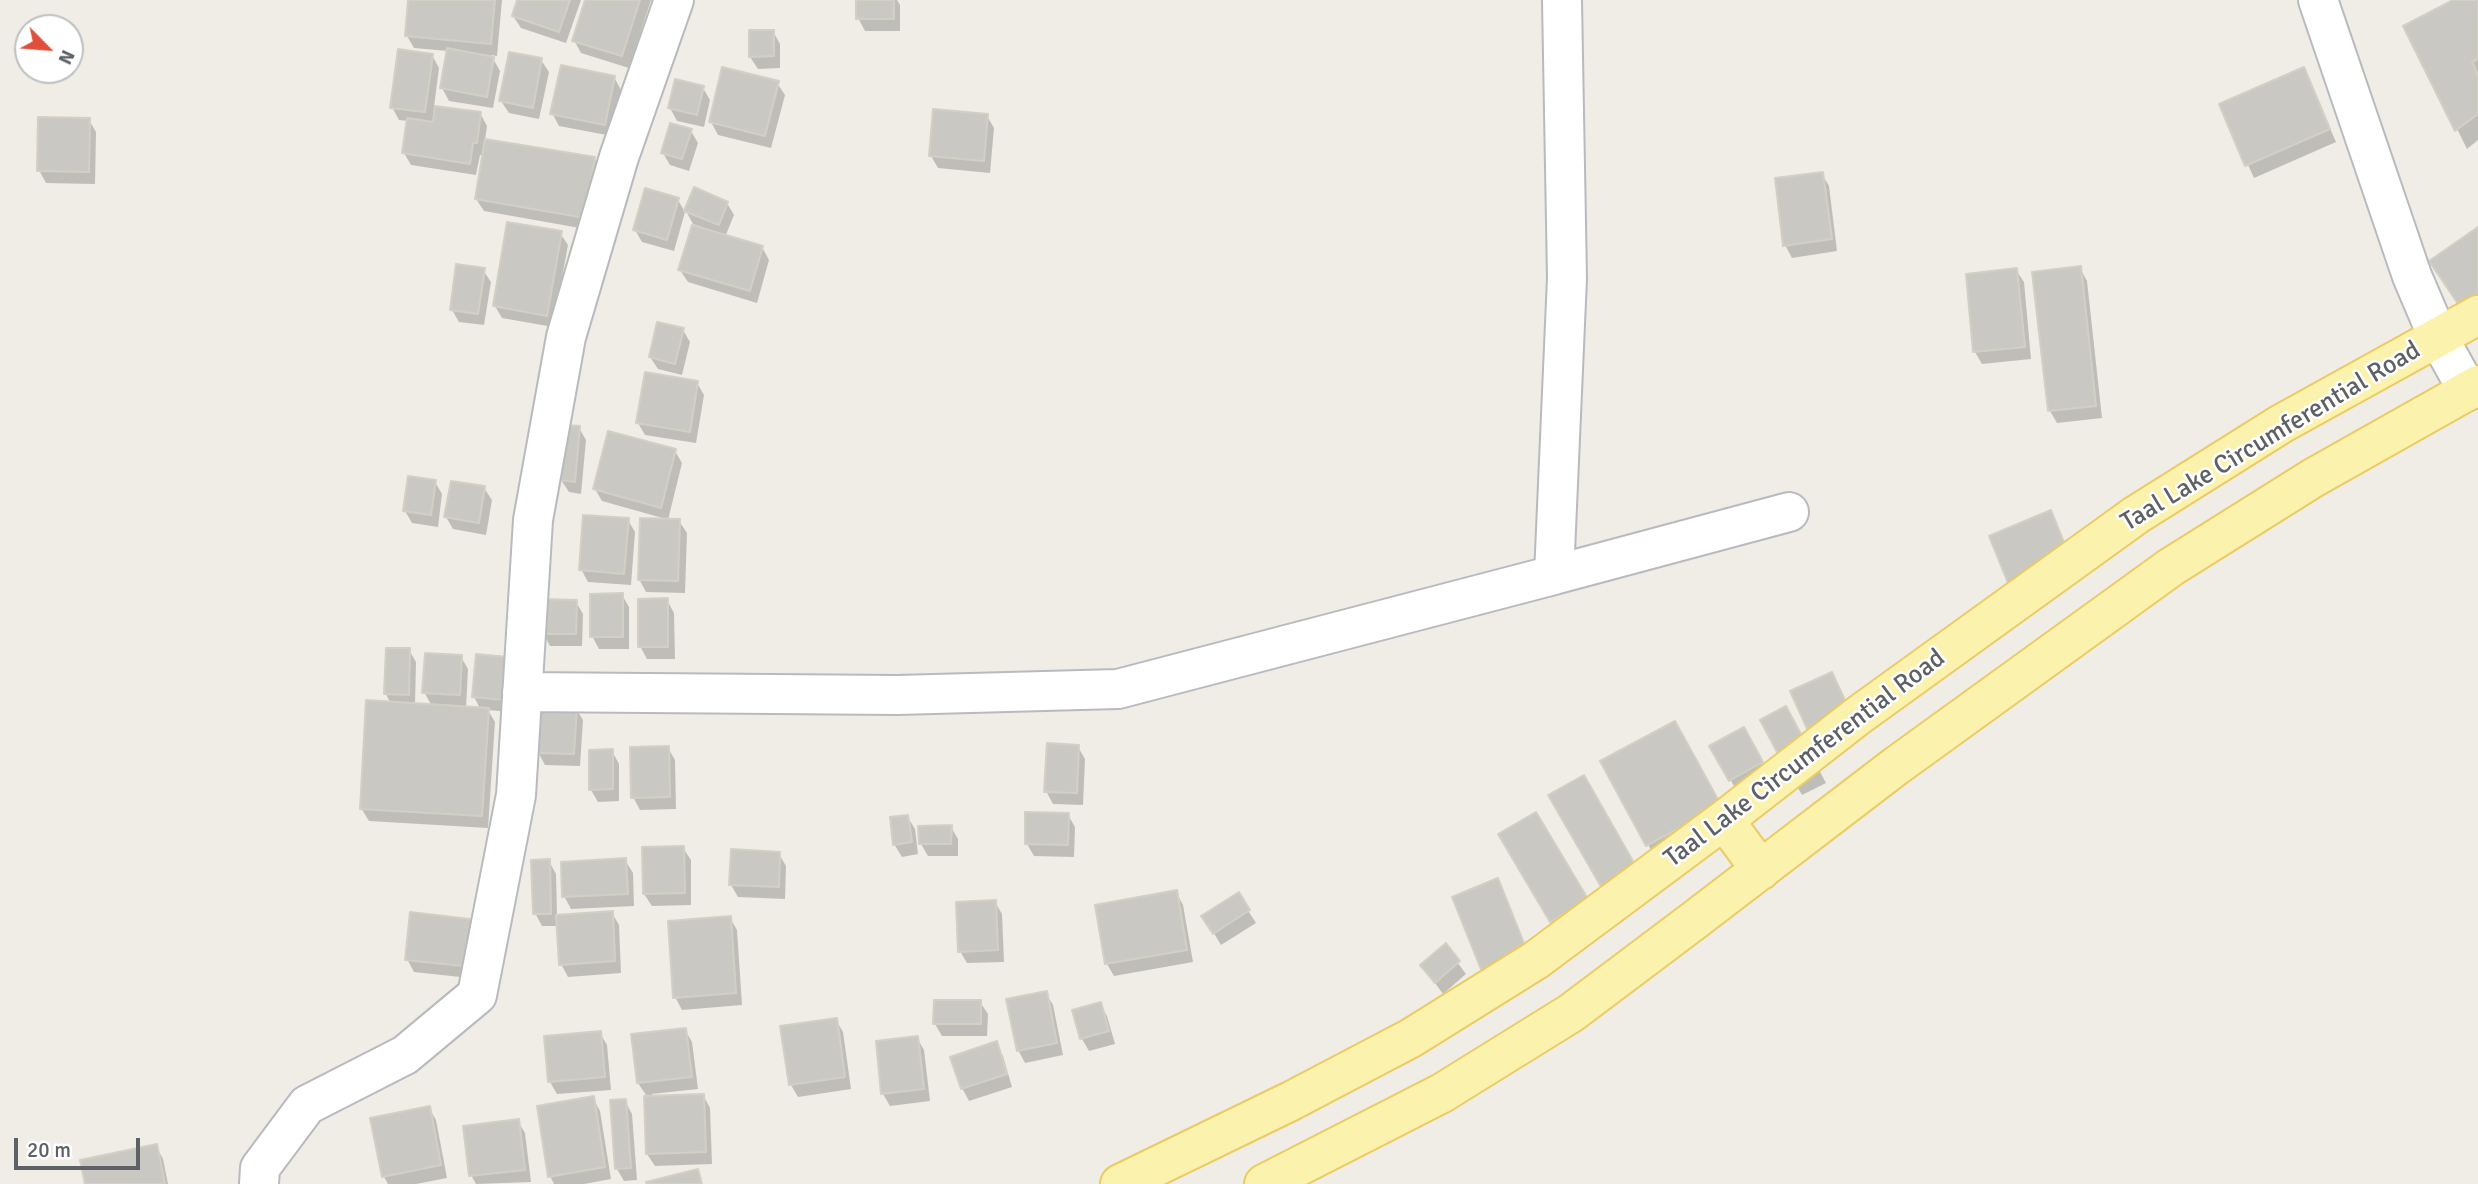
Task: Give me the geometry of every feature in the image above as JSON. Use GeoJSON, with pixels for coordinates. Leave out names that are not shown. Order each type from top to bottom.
{"type":"FeatureCollection","features":[{"type":"Feature","properties":{"kind":"main road","name":"Taal Lake Circumferential Road"},"geometry":{"type":"LineString","coordinates":[[1120,1184],[1291,1101],[1410,1038],[1536,960],[1859,715],[2136,515],[2281,424],[2478,314]]}},
{"type":"Feature","properties":{"kind":"main road"},"geometry":{"type":"LineString","coordinates":[[1264,1184],[1442,1093],[1571,1013],[1896,766],[2171,567],[2313,478],[2473,388]]}},
{"type":"Feature","properties":{"kind":"main road"},"geometry":{"type":"LineString","coordinates":[[1724,820],[1761,870]]}},
{"type":"Feature","properties":{"kind":"street"},"geometry":{"type":"LineString","coordinates":[[259,1184],[260,1168],[307,1105],[405,1055],[477,995],[516,795],[533,520],[566,337],[619,157],[674,0]]}},
{"type":"Feature","properties":{"kind":"street"},"geometry":{"type":"LineString","coordinates":[[1555,575],[1567,278],[1562,0]]}},
{"type":"Feature","properties":{"kind":"street"},"geometry":{"type":"LineString","coordinates":[[2318,0],[2412,276],[2438,337],[2473,388]]}},
{"type":"Feature","properties":{"kind":"street"},"geometry":{"type":"LineString","coordinates":[[522,692],[897,695],[1118,689],[1789,512]]}},
{"type":"Feature","properties":{"kind":"building"},"geometry":{"type":"Polygon","coordinates":[[[408,0],[495,0],[491,44],[405,36],[408,0]]]}},
{"type":"Feature","properties":{"kind":"building"},"geometry":{"type":"Polygon","coordinates":[[[517,0],[570,0],[559,32],[512,16],[517,0]]]}},
{"type":"Feature","properties":{"kind":"building"},"geometry":{"type":"Polygon","coordinates":[[[585,0],[640,0],[622,56],[572,41],[585,0]]]}},
{"type":"Feature","properties":{"kind":"building"},"geometry":{"type":"Polygon","coordinates":[[[856,0],[894,0],[894,19],[856,19],[856,0]]]}},
{"type":"Feature","properties":{"kind":"building"},"geometry":{"type":"Polygon","coordinates":[[[2453,0],[2478,0],[2478,59],[2472,62],[2478,75],[2478,114],[2455,131],[2403,26],[2453,0]]]}},
{"type":"Feature","properties":{"kind":"building"},"geometry":{"type":"Polygon","coordinates":[[[749,30],[774,30],[774,56],[749,57],[749,30]]]}},
{"type":"Feature","properties":{"kind":"building"},"geometry":{"type":"Polygon","coordinates":[[[447,48],[494,57],[487,97],[440,88],[447,48]]]}},
{"type":"Feature","properties":{"kind":"building"},"geometry":{"type":"Polygon","coordinates":[[[398,49],[433,54],[425,112],[390,108],[398,49]]]}},
{"type":"Feature","properties":{"kind":"building"},"geometry":{"type":"Polygon","coordinates":[[[509,52],[542,58],[533,108],[499,101],[509,52]]]}},
{"type":"Feature","properties":{"kind":"building"},"geometry":{"type":"Polygon","coordinates":[[[561,65],[615,76],[605,125],[550,114],[561,65]]]}},
{"type":"Feature","properties":{"kind":"building"},"geometry":{"type":"Polygon","coordinates":[[[722,67],[779,81],[765,136],[709,122],[722,67]]]}},
{"type":"Feature","properties":{"kind":"building"},"geometry":{"type":"Polygon","coordinates":[[[2304,67],[2330,129],[2245,166],[2219,104],[2304,67]]]}},
{"type":"Feature","properties":{"kind":"building"},"geometry":{"type":"Polygon","coordinates":[[[675,79],[704,86],[697,115],[668,108],[675,79]]]}},
{"type":"Feature","properties":{"kind":"building"},"geometry":{"type":"Polygon","coordinates":[[[435,106],[481,112],[477,143],[473,143],[470,164],[402,153],[407,118],[433,122],[435,106]]]}},
{"type":"Feature","properties":{"kind":"building"},"geometry":{"type":"Polygon","coordinates":[[[933,109],[988,114],[984,161],[929,156],[933,109]]]}},
{"type":"Feature","properties":{"kind":"building"},"geometry":{"type":"Polygon","coordinates":[[[38,117],[90,118],[89,172],[37,171],[38,117]]]}},
{"type":"Feature","properties":{"kind":"building"},"geometry":{"type":"Polygon","coordinates":[[[670,123],[692,129],[682,159],[661,153],[670,123]]]}},
{"type":"Feature","properties":{"kind":"building"},"geometry":{"type":"Polygon","coordinates":[[[485,139],[595,157],[585,218],[475,199],[485,139]]]}},
{"type":"Feature","properties":{"kind":"building"},"geometry":{"type":"Polygon","coordinates":[[[1823,172],[1832,239],[1783,246],[1775,178],[1823,172]]]}},
{"type":"Feature","properties":{"kind":"building"},"geometry":{"type":"Polygon","coordinates":[[[694,187],[728,202],[719,225],[684,211],[694,187]]]}},
{"type":"Feature","properties":{"kind":"building"},"geometry":{"type":"Polygon","coordinates":[[[645,188],[679,198],[667,240],[633,230],[645,188]]]}},
{"type":"Feature","properties":{"kind":"building"},"geometry":{"type":"Polygon","coordinates":[[[507,222],[562,231],[547,316],[493,306],[507,222]]]}},
{"type":"Feature","properties":{"kind":"building"},"geometry":{"type":"Polygon","coordinates":[[[692,225],[763,246],[750,291],[678,270],[692,225]]]}},
{"type":"Feature","properties":{"kind":"building"},"geometry":{"type":"Polygon","coordinates":[[[2478,227],[2478,313],[2469,320],[2429,261],[2478,227]]]}},
{"type":"Feature","properties":{"kind":"building"},"geometry":{"type":"Polygon","coordinates":[[[456,264],[485,268],[478,314],[450,310],[456,264]]]}},
{"type":"Feature","properties":{"kind":"building"},"geometry":{"type":"Polygon","coordinates":[[[2081,266],[2096,406],[2048,411],[2032,272],[2081,266]]]}},
{"type":"Feature","properties":{"kind":"building"},"geometry":{"type":"Polygon","coordinates":[[[2017,268],[2025,347],[1973,352],[1966,274],[2017,268]]]}},
{"type":"Feature","properties":{"kind":"building"},"geometry":{"type":"Polygon","coordinates":[[[657,322],[684,328],[675,364],[649,357],[657,322]]]}},
{"type":"Feature","properties":{"kind":"building"},"geometry":{"type":"Polygon","coordinates":[[[645,372],[698,381],[690,432],[636,423],[645,372]]]}},
{"type":"Feature","properties":{"kind":"building"},"geometry":{"type":"Polygon","coordinates":[[[565,425],[580,426],[575,482],[560,480],[565,425]]]}},
{"type":"Feature","properties":{"kind":"building"},"geometry":{"type":"Polygon","coordinates":[[[608,431],[676,449],[661,508],[593,489],[608,431]]]}},
{"type":"Feature","properties":{"kind":"building"},"geometry":{"type":"Polygon","coordinates":[[[408,476],[436,480],[431,515],[403,511],[408,476]]]}},
{"type":"Feature","properties":{"kind":"building"},"geometry":{"type":"Polygon","coordinates":[[[451,481],[485,486],[479,523],[444,517],[451,481]]]}},
{"type":"Feature","properties":{"kind":"building"},"geometry":{"type":"Polygon","coordinates":[[[2051,510],[2074,567],[2012,593],[1989,536],[2051,510]]]}},
{"type":"Feature","properties":{"kind":"building"},"geometry":{"type":"Polygon","coordinates":[[[583,515],[629,518],[624,574],[579,570],[583,515]]]}},
{"type":"Feature","properties":{"kind":"building"},"geometry":{"type":"Polygon","coordinates":[[[640,518],[680,519],[678,581],[638,580],[640,518]]]}},
{"type":"Feature","properties":{"kind":"building"},"geometry":{"type":"Polygon","coordinates":[[[623,593],[623,637],[590,637],[590,594],[623,593]]]}},
{"type":"Feature","properties":{"kind":"building"},"geometry":{"type":"Polygon","coordinates":[[[668,598],[668,647],[638,647],[638,599],[668,598]]]}},
{"type":"Feature","properties":{"kind":"building"},"geometry":{"type":"Polygon","coordinates":[[[542,599],[577,600],[576,634],[541,634],[542,599]]]}},
{"type":"Feature","properties":{"kind":"building"},"geometry":{"type":"Polygon","coordinates":[[[386,648],[410,648],[409,695],[384,694],[386,648]]]}},
{"type":"Feature","properties":{"kind":"building"},"geometry":{"type":"Polygon","coordinates":[[[425,653],[462,655],[460,695],[422,693],[425,653]]]}},
{"type":"Feature","properties":{"kind":"building"},"geometry":{"type":"Polygon","coordinates":[[[476,654],[508,657],[505,700],[472,697],[476,654]]]}},
{"type":"Feature","properties":{"kind":"building"},"geometry":{"type":"Polygon","coordinates":[[[1832,672],[1855,722],[1813,742],[1790,691],[1832,672]]]}},
{"type":"Feature","properties":{"kind":"building"},"geometry":{"type":"Polygon","coordinates":[[[366,700],[489,708],[482,816],[360,809],[366,700]]]}},
{"type":"Feature","properties":{"kind":"building"},"geometry":{"type":"Polygon","coordinates":[[[539,704],[577,706],[574,754],[536,753],[539,704]]]}},
{"type":"Feature","properties":{"kind":"building"},"geometry":{"type":"Polygon","coordinates":[[[1786,706],[1820,770],[1794,784],[1760,720],[1786,706]]]}},
{"type":"Feature","properties":{"kind":"building"},"geometry":{"type":"Polygon","coordinates":[[[1675,721],[1721,805],[1646,846],[1600,761],[1675,721]]]}},
{"type":"Feature","properties":{"kind":"building"},"geometry":{"type":"Polygon","coordinates":[[[1744,727],[1763,762],[1729,781],[1709,746],[1744,727]]]}},
{"type":"Feature","properties":{"kind":"building"},"geometry":{"type":"Polygon","coordinates":[[[1047,743],[1079,745],[1077,793],[1044,792],[1047,743]]]}},
{"type":"Feature","properties":{"kind":"building"},"geometry":{"type":"Polygon","coordinates":[[[669,746],[670,797],[631,798],[630,747],[669,746]]]}},
{"type":"Feature","properties":{"kind":"building"},"geometry":{"type":"Polygon","coordinates":[[[613,749],[613,789],[589,790],[589,750],[613,749]]]}},
{"type":"Feature","properties":{"kind":"building"},"geometry":{"type":"Polygon","coordinates":[[[1584,775],[1642,877],[1607,897],[1548,795],[1584,775]]]}},
{"type":"Feature","properties":{"kind":"building"},"geometry":{"type":"Polygon","coordinates":[[[1025,812],[1069,813],[1068,845],[1025,844],[1025,812]]]}},
{"type":"Feature","properties":{"kind":"building"},"geometry":{"type":"Polygon","coordinates":[[[1536,812],[1588,899],[1550,922],[1498,834],[1536,812]]]}},
{"type":"Feature","properties":{"kind":"building"},"geometry":{"type":"Polygon","coordinates":[[[908,815],[912,842],[893,845],[890,817],[908,815]]]}},
{"type":"Feature","properties":{"kind":"building"},"geometry":{"type":"Polygon","coordinates":[[[952,825],[951,844],[919,844],[918,826],[952,825]]]}},
{"type":"Feature","properties":{"kind":"building"},"geometry":{"type":"Polygon","coordinates":[[[684,846],[685,893],[643,894],[642,847],[684,846]]]}},
{"type":"Feature","properties":{"kind":"building"},"geometry":{"type":"Polygon","coordinates":[[[731,849],[780,852],[779,887],[729,885],[731,849]]]}},
{"type":"Feature","properties":{"kind":"building"},"geometry":{"type":"Polygon","coordinates":[[[626,858],[628,894],[562,897],[561,862],[626,858]]]}},
{"type":"Feature","properties":{"kind":"building"},"geometry":{"type":"Polygon","coordinates":[[[550,859],[551,914],[533,914],[531,860],[550,859]]]}},
{"type":"Feature","properties":{"kind":"building"},"geometry":{"type":"Polygon","coordinates":[[[1498,878],[1530,958],[1484,977],[1452,897],[1498,878]]]}},
{"type":"Feature","properties":{"kind":"building"},"geometry":{"type":"Polygon","coordinates":[[[1177,890],[1187,950],[1105,964],[1095,905],[1177,890]]]}},
{"type":"Feature","properties":{"kind":"building"},"geometry":{"type":"Polygon","coordinates":[[[1239,892],[1250,910],[1213,934],[1201,916],[1239,892]]]}},
{"type":"Feature","properties":{"kind":"building"},"geometry":{"type":"Polygon","coordinates":[[[996,900],[998,950],[958,952],[956,902],[996,900]]]}},
{"type":"Feature","properties":{"kind":"building"},"geometry":{"type":"Polygon","coordinates":[[[613,911],[615,961],[559,965],[556,915],[613,911]]]}},
{"type":"Feature","properties":{"kind":"building"},"geometry":{"type":"Polygon","coordinates":[[[410,912],[478,920],[473,967],[405,960],[410,912]]]}},
{"type":"Feature","properties":{"kind":"building"},"geometry":{"type":"Polygon","coordinates":[[[731,916],[736,993],[673,998],[668,921],[731,916]]]}},
{"type":"Feature","properties":{"kind":"building"},"geometry":{"type":"Polygon","coordinates":[[[1446,943],[1460,961],[1435,983],[1420,965],[1446,943]]]}},
{"type":"Feature","properties":{"kind":"building"},"geometry":{"type":"Polygon","coordinates":[[[1047,991],[1057,1043],[1017,1051],[1006,999],[1047,991]]]}},
{"type":"Feature","properties":{"kind":"building"},"geometry":{"type":"Polygon","coordinates":[[[934,1000],[981,1000],[981,1024],[933,1024],[934,1000]]]}},
{"type":"Feature","properties":{"kind":"building"},"geometry":{"type":"Polygon","coordinates":[[[1101,1002],[1109,1031],[1080,1039],[1072,1010],[1101,1002]]]}},
{"type":"Feature","properties":{"kind":"building"},"geometry":{"type":"Polygon","coordinates":[[[837,1018],[845,1077],[789,1085],[780,1026],[837,1018]]]}},
{"type":"Feature","properties":{"kind":"building"},"geometry":{"type":"Polygon","coordinates":[[[686,1028],[692,1077],[637,1083],[631,1034],[686,1028]]]}},
{"type":"Feature","properties":{"kind":"building"},"geometry":{"type":"Polygon","coordinates":[[[601,1031],[605,1077],[548,1082],[544,1036],[601,1031]]]}},
{"type":"Feature","properties":{"kind":"building"},"geometry":{"type":"Polygon","coordinates":[[[918,1036],[924,1089],[881,1094],[876,1041],[918,1036]]]}},
{"type":"Feature","properties":{"kind":"building"},"geometry":{"type":"Polygon","coordinates":[[[997,1041],[1007,1074],[961,1089],[950,1057],[997,1041]]]}},
{"type":"Feature","properties":{"kind":"building"},"geometry":{"type":"Polygon","coordinates":[[[704,1094],[706,1152],[646,1154],[644,1096],[704,1094]]]}},
{"type":"Feature","properties":{"kind":"building"},"geometry":{"type":"Polygon","coordinates":[[[594,1096],[605,1167],[548,1177],[537,1106],[594,1096]]]}},
{"type":"Feature","properties":{"kind":"building"},"geometry":{"type":"Polygon","coordinates":[[[626,1099],[631,1168],[615,1169],[610,1100],[626,1099]]]}},
{"type":"Feature","properties":{"kind":"building"},"geometry":{"type":"Polygon","coordinates":[[[430,1106],[441,1165],[382,1177],[370,1118],[430,1106]]]}},
{"type":"Feature","properties":{"kind":"building"},"geometry":{"type":"Polygon","coordinates":[[[519,1119],[525,1170],[469,1176],[463,1126],[519,1119]]]}},
{"type":"Feature","properties":{"kind":"building"},"geometry":{"type":"Polygon","coordinates":[[[157,1144],[165,1184],[85,1184],[80,1160],[157,1144]]]}},
{"type":"Feature","properties":{"kind":"building"},"geometry":{"type":"Polygon","coordinates":[[[698,1169],[702,1184],[646,1182],[698,1169]]]}}]}
